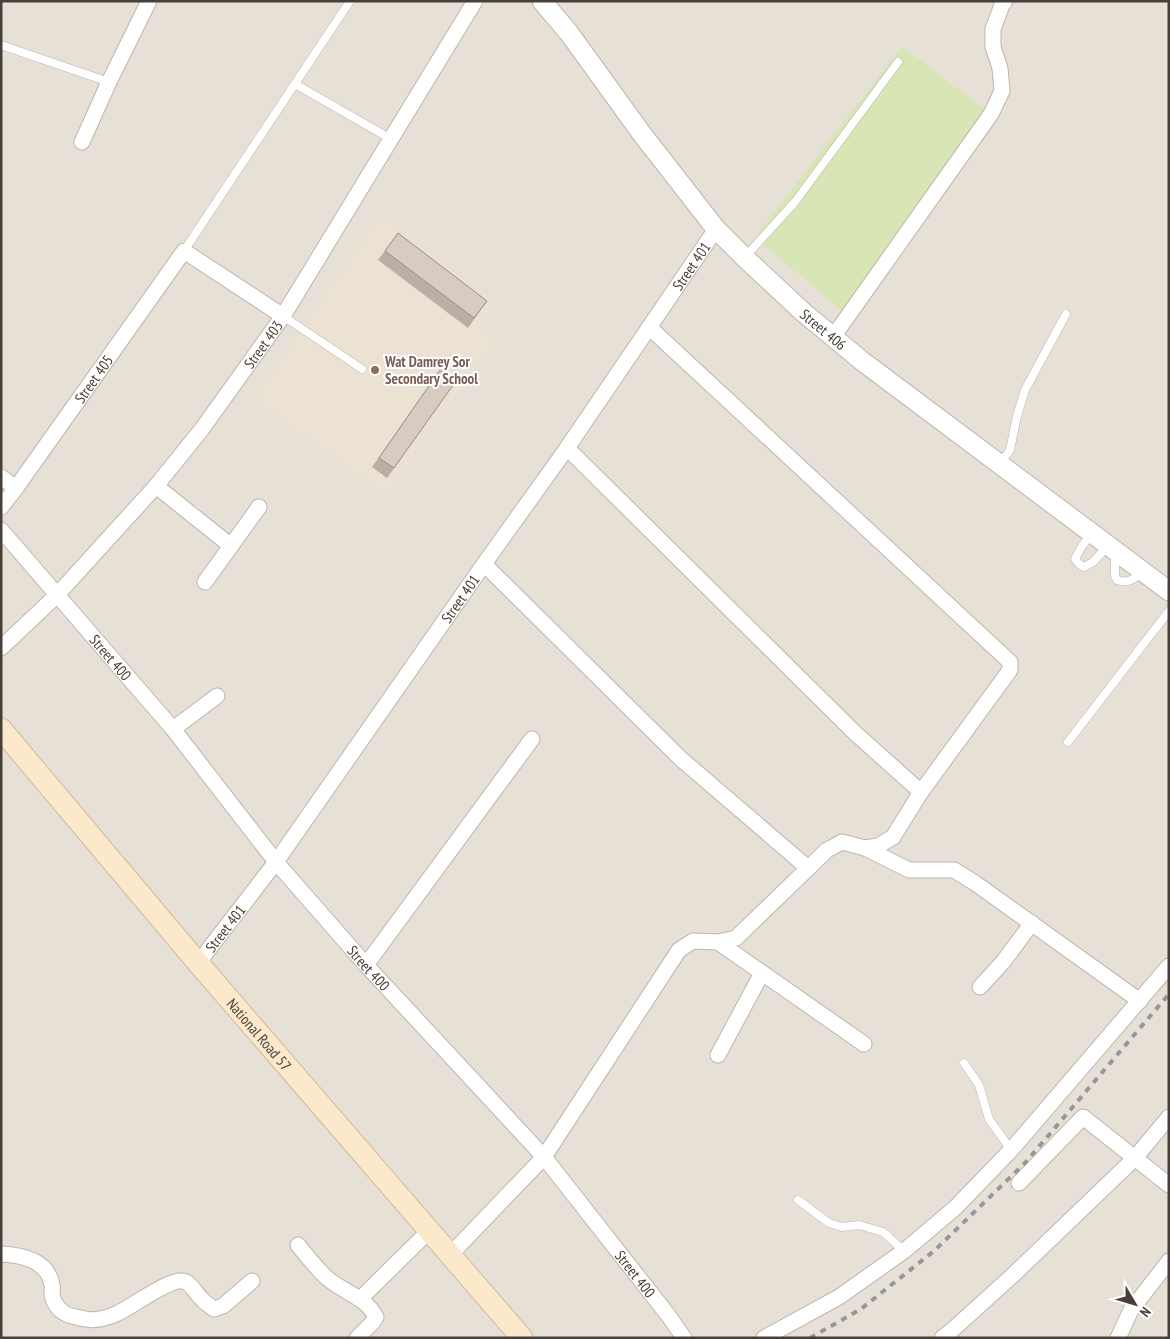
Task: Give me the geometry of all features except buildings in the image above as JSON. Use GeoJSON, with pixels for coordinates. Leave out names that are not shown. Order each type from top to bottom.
{"type":"FeatureCollection","features":[{"type":"Feature","properties":{"kind":"main road","name":"National Road 57"},"geometry":{"type":"LineString","coordinates":[[1,729],[198,963],[522,1338]]}},
{"type":"Feature","properties":{"kind":"street"},"geometry":{"type":"LineString","coordinates":[[82,142],[109,82],[150,1]]}},
{"type":"Feature","properties":{"kind":"street","name":"Street 403"},"geometry":{"type":"LineString","coordinates":[[1,648],[57,595],[156,486],[202,428],[283,316],[475,1]]}},
{"type":"Feature","properties":{"kind":"street","name":"Street 406"},"geometry":{"type":"LineString","coordinates":[[542,1],[569,34],[642,134],[716,230],[744,257],[803,312],[862,361],[1169,592]]}},
{"type":"Feature","properties":{"kind":"street"},"geometry":{"type":"LineString","coordinates":[[833,337],[991,114],[1002,91],[1000,68],[993,47],[993,28],[1005,1]]}},
{"type":"Feature","properties":{"kind":"street","name":"Street 401"},"geometry":{"type":"LineString","coordinates":[[198,963],[276,862],[567,448],[716,230]]}},
{"type":"Feature","properties":{"kind":"street"},"geometry":{"type":"LineString","coordinates":[[184,251],[283,316]]}},
{"type":"Feature","properties":{"kind":"street","name":"Street 405"},"geometry":{"type":"LineString","coordinates":[[1,507],[184,251]]}},
{"type":"Feature","properties":{"kind":"street"},"geometry":{"type":"LineString","coordinates":[[649,326],[1010,662],[1010,670],[921,792],[893,837],[878,846],[865,848]]}},
{"type":"Feature","properties":{"kind":"street"},"geometry":{"type":"LineString","coordinates":[[567,448],[855,733],[921,792]]}},
{"type":"Feature","properties":{"kind":"street"},"geometry":{"type":"LineString","coordinates":[[1,478],[16,488]]}},
{"type":"Feature","properties":{"kind":"street"},"geometry":{"type":"LineString","coordinates":[[156,486],[231,546]]}},
{"type":"Feature","properties":{"kind":"street"},"geometry":{"type":"LineString","coordinates":[[205,582],[259,507]]}},
{"type":"Feature","properties":{"kind":"street","name":"Street 400"},"geometry":{"type":"LineString","coordinates":[[1,530],[173,729],[276,862],[366,965],[544,1157],[684,1338]]}},
{"type":"Feature","properties":{"kind":"street"},"geometry":{"type":"LineString","coordinates":[[484,564],[681,759],[808,868]]}},
{"type":"Feature","properties":{"kind":"street"},"geometry":{"type":"LineString","coordinates":[[173,729],[217,696]]}},
{"type":"Feature","properties":{"kind":"street"},"geometry":{"type":"LineString","coordinates":[[366,965],[532,739]]}},
{"type":"Feature","properties":{"kind":"street"},"geometry":{"type":"LineString","coordinates":[[450,1255],[544,1157],[679,950],[693,940],[718,942],[736,938],[827,850],[842,842],[865,848],[909,870],[954,870],[1140,1001]]}},
{"type":"Feature","properties":{"kind":"street"},"geometry":{"type":"LineString","coordinates":[[980,987],[1004,962],[1032,924]]}},
{"type":"Feature","properties":{"kind":"street"},"geometry":{"type":"LineString","coordinates":[[718,942],[864,1044]]}},
{"type":"Feature","properties":{"kind":"street"},"geometry":{"type":"LineString","coordinates":[[764,1338],[839,1297],[904,1251],[954,1208],[1011,1150],[1169,966]]}},
{"type":"Feature","properties":{"kind":"street"},"geometry":{"type":"LineString","coordinates":[[718,1055],[762,973]]}},
{"type":"Feature","properties":{"kind":"street"},"geometry":{"type":"LineString","coordinates":[[1019,1183],[1083,1117],[1169,1185]]}},
{"type":"Feature","properties":{"kind":"street"},"geometry":{"type":"LineString","coordinates":[[942,1338],[1012,1276],[1134,1159],[1169,1117]]}},
{"type":"Feature","properties":{"kind":"street"},"geometry":{"type":"LineString","coordinates":[[360,1299],[428,1231]]}},
{"type":"Feature","properties":{"kind":"street"},"geometry":{"type":"LineString","coordinates":[[298,1245],[328,1278],[360,1299],[373,1311],[376,1317],[357,1338]]}},
{"type":"Feature","properties":{"kind":"street"},"geometry":{"type":"LineString","coordinates":[[1,1254],[23,1256],[40,1264],[48,1274],[52,1285],[54,1302],[63,1312],[71,1316],[92,1320],[117,1314],[166,1285],[178,1281],[187,1282],[203,1302],[214,1308],[223,1306],[252,1281]]}},
{"type":"Feature","properties":{"kind":"street"},"geometry":{"type":"LineString","coordinates":[[1118,1338],[1131,1310],[1169,1261]]}},
{"type":"Feature","properties":{"kind":"lane"},"geometry":{"type":"LineString","coordinates":[[184,251],[350,1]]}},
{"type":"Feature","properties":{"kind":"lane"},"geometry":{"type":"LineString","coordinates":[[1,45],[109,82]]}},
{"type":"Feature","properties":{"kind":"lane"},"geometry":{"type":"LineString","coordinates":[[744,257],[795,202],[898,62]]}},
{"type":"Feature","properties":{"kind":"lane"},"geometry":{"type":"LineString","coordinates":[[295,84],[391,139]]}},
{"type":"Feature","properties":{"kind":"lane"},"geometry":{"type":"LineString","coordinates":[[1000,464],[1010,450],[1025,390],[1066,314]]}},
{"type":"Feature","properties":{"kind":"lane"},"geometry":{"type":"LineString","coordinates":[[283,316],[362,369]]}},
{"type":"Feature","properties":{"kind":"lane"},"geometry":{"type":"LineString","coordinates":[[1092,533],[1075,559],[1080,566],[1084,567],[1112,549]]}},
{"type":"Feature","properties":{"kind":"lane"},"geometry":{"type":"LineString","coordinates":[[1068,742],[1169,611]]}},
{"type":"Feature","properties":{"kind":"lane"},"geometry":{"type":"LineString","coordinates":[[964,1063],[979,1085],[989,1119],[1011,1150]]}},
{"type":"Feature","properties":{"kind":"lane"},"geometry":{"type":"LineString","coordinates":[[798,1200],[829,1222],[842,1228],[859,1224],[883,1232],[904,1251]]}},
{"type":"Feature","properties":{"kind":"shaded area"},"geometry":{"type":"Polygon","coordinates":[[[1,1],[1169,1],[1169,1338],[1,1338],[1,1]]]}},
{"type":"Feature","properties":{"kind":"shaded area","name":"Wat Damrey Sor Secondary School"},"geometry":{"type":"Polygon","coordinates":[[[381,214],[492,302],[476,324],[497,339],[385,494],[255,400],[381,214]]]}},
{"type":"Feature","properties":{"kind":"green space"},"geometry":{"type":"Polygon","coordinates":[[[902,46],[988,112],[843,312],[755,237],[902,46]]]}},
{"type":"Feature","properties":{"kind":"railway"},"geometry":{"type":"LineString","coordinates":[[810,1338],[861,1309],[934,1251],[1025,1163],[1169,994]]}},
{"type":"Feature","properties":{"kind":"place","name":"Wat Damrey Sor Secondary School"},"geometry":{"type":"Point","coordinates":[375,370]}}]}
